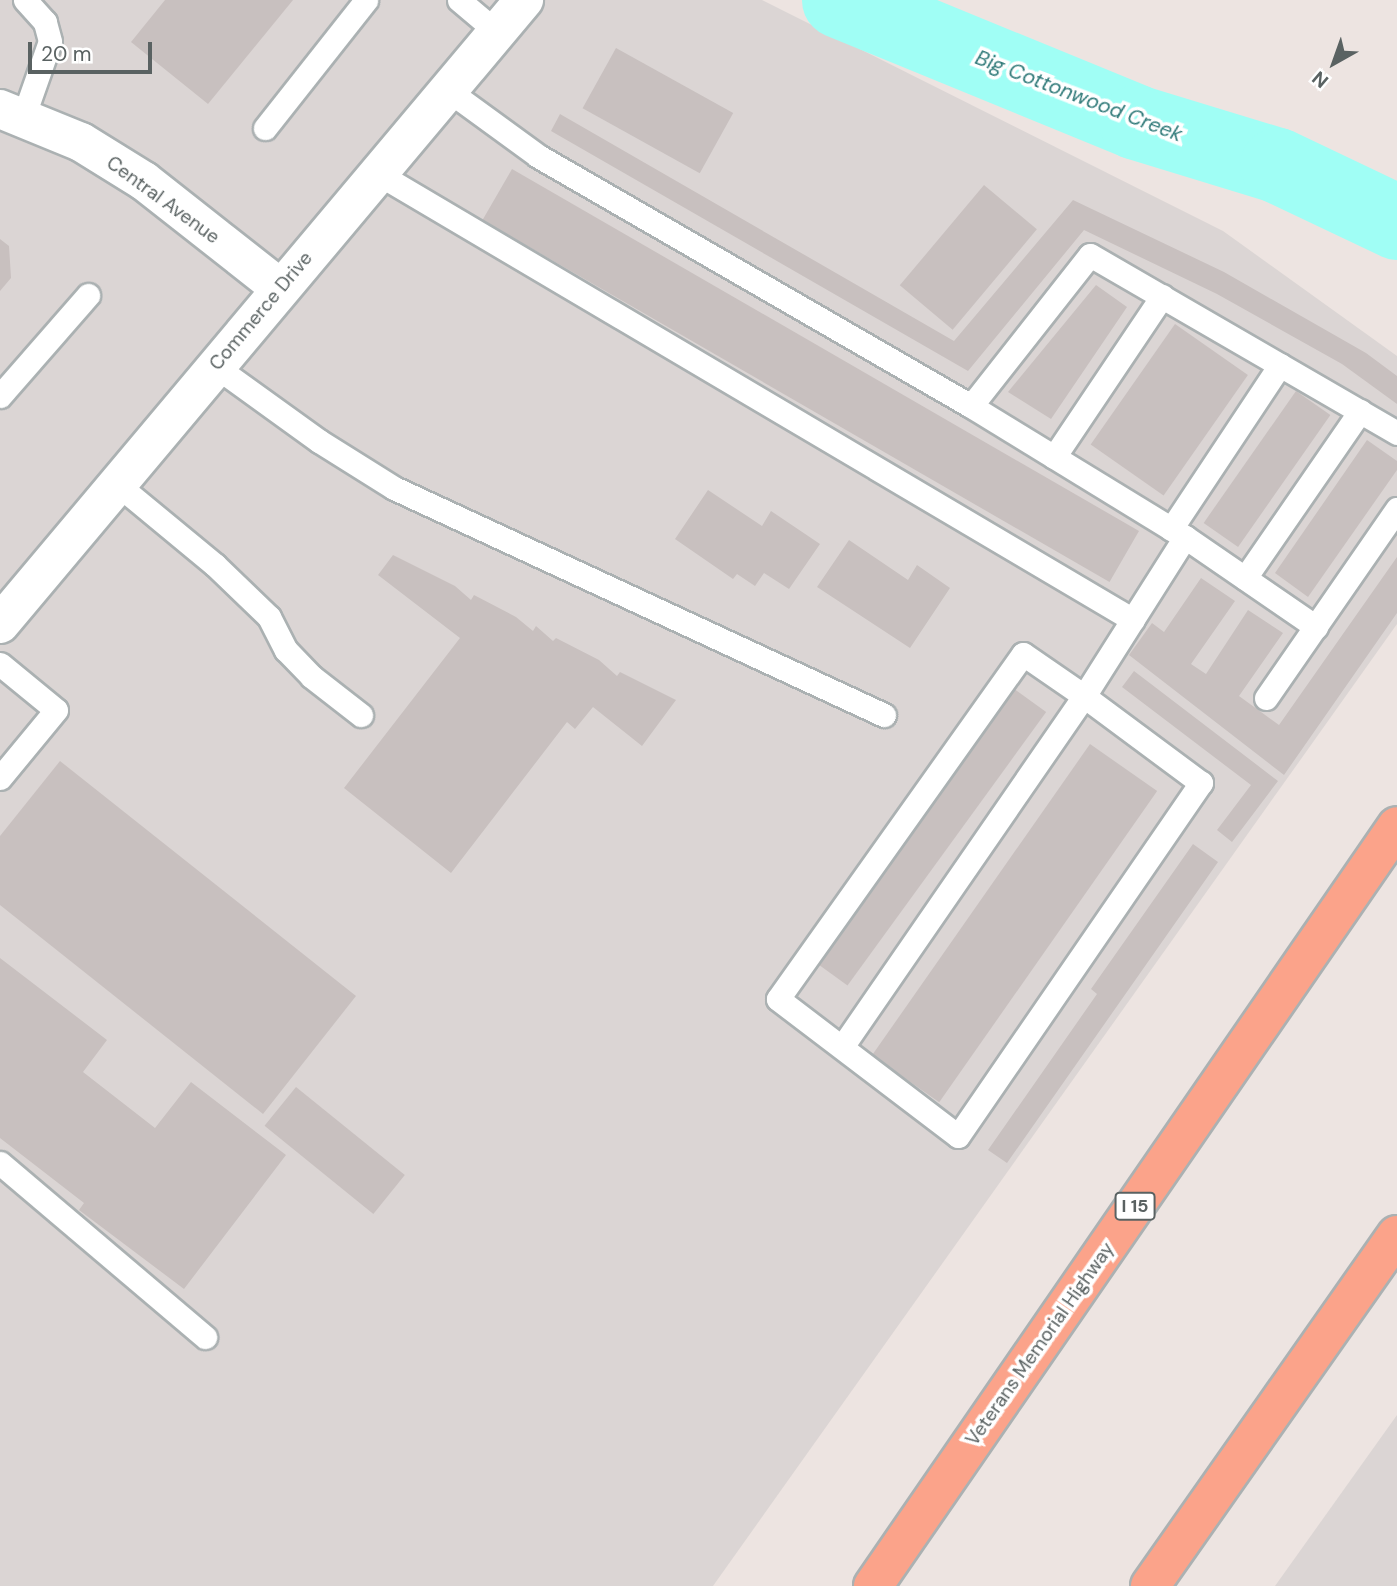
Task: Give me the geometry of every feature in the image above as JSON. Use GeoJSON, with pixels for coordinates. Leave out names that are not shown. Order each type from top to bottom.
{"type":"FeatureCollection","features":[{"type":"Feature","properties":{"kind":"highway","name":"Veterans Memorial Highway"},"geometry":{"type":"LineString","coordinates":[[873,1586],[1397,826]]}},
{"type":"Feature","properties":{"kind":"highway"},"geometry":{"type":"LineString","coordinates":[[1150,1586],[1397,1236]]}},
{"type":"Feature","properties":{"kind":"street","name":"Commerce Drive"},"geometry":{"type":"LineString","coordinates":[[0,624],[524,0]]}},
{"type":"Feature","properties":{"kind":"street","name":"Central Avenue"},"geometry":{"type":"LineString","coordinates":[[12,112],[145,181],[280,288]]}},
{"type":"Feature","properties":{"kind":"lane"},"geometry":{"type":"LineString","coordinates":[[12,112],[50,41],[45,22],[26,0]]}},
{"type":"Feature","properties":{"kind":"lane"},"geometry":{"type":"LineString","coordinates":[[265,128],[366,0]]}},
{"type":"Feature","properties":{"kind":"lane"},"geometry":{"type":"LineString","coordinates":[[459,0],[497,32]]}},
{"type":"Feature","properties":{"kind":"lane"},"geometry":{"type":"LineString","coordinates":[[449,91],[538,156],[971,406],[1178,533],[1316,627]]}},
{"type":"Feature","properties":{"kind":"lane"},"geometry":{"type":"LineString","coordinates":[[377,173],[1133,620]]}},
{"type":"Feature","properties":{"kind":"lane"},"geometry":{"type":"LineString","coordinates":[[971,406],[1090,255],[1397,433]]}},
{"type":"Feature","properties":{"kind":"lane"},"geometry":{"type":"LineString","coordinates":[[0,396],[88,295]]}},
{"type":"Feature","properties":{"kind":"lane"},"geometry":{"type":"LineString","coordinates":[[1054,457],[1162,296]]}},
{"type":"Feature","properties":{"kind":"lane"},"geometry":{"type":"LineString","coordinates":[[842,1047],[1084,696],[1133,620],[1178,533],[1280,365]]}},
{"type":"Feature","properties":{"kind":"lane"},"geometry":{"type":"LineString","coordinates":[[215,366],[319,442],[394,488],[884,715]]}},
{"type":"Feature","properties":{"kind":"lane"},"geometry":{"type":"LineString","coordinates":[[1245,578],[1360,411]]}},
{"type":"Feature","properties":{"kind":"lane"},"geometry":{"type":"LineString","coordinates":[[117,484],[215,565],[269,617],[286,650],[312,677],[361,715]]}},
{"type":"Feature","properties":{"kind":"lane"},"geometry":{"type":"LineString","coordinates":[[1266,698],[1397,509]]}},
{"type":"Feature","properties":{"kind":"lane"},"geometry":{"type":"LineString","coordinates":[[1024,653],[1084,696],[1201,783],[958,1136],[778,999],[1024,653]]}},
{"type":"Feature","properties":{"kind":"lane"},"geometry":{"type":"LineString","coordinates":[[0,664],[56,710],[0,778]]}},
{"type":"Feature","properties":{"kind":"lane"},"geometry":{"type":"LineString","coordinates":[[0,1163],[205,1337]]}},
{"type":"Feature","properties":{"kind":"shaded area"},"geometry":{"type":"Polygon","coordinates":[[[0,0],[762,0],[1223,231],[1397,356],[1397,624],[713,1586],[0,1586],[0,0]]]}},
{"type":"Feature","properties":{"kind":"shaded area"},"geometry":{"type":"Polygon","coordinates":[[[1397,1415],[1397,1586],[1275,1586],[1397,1415]]]}},
{"type":"Feature","properties":{"kind":"building"},"geometry":{"type":"Polygon","coordinates":[[[165,0],[293,0],[208,104],[131,42],[165,0]]]}},
{"type":"Feature","properties":{"kind":"building"},"geometry":{"type":"Polygon","coordinates":[[[616,48],[733,113],[700,173],[583,108],[616,48]]]}},
{"type":"Feature","properties":{"kind":"building"},"geometry":{"type":"Polygon","coordinates":[[[560,114],[954,341],[1073,200],[1224,272],[1366,353],[1397,376],[1397,404],[1342,364],[1217,294],[1084,230],[968,371],[551,131],[560,114]]]}},
{"type":"Feature","properties":{"kind":"building"},"geometry":{"type":"Polygon","coordinates":[[[512,169],[1139,531],[1110,582],[482,220],[512,169]]]}},
{"type":"Feature","properties":{"kind":"building"},"geometry":{"type":"Polygon","coordinates":[[[984,185],[1037,229],[953,330],[900,285],[984,185]]]}},
{"type":"Feature","properties":{"kind":"building"},"geometry":{"type":"Polygon","coordinates":[[[0,239],[9,246],[11,278],[0,291],[0,239]]]}},
{"type":"Feature","properties":{"kind":"building"},"geometry":{"type":"Polygon","coordinates":[[[1096,285],[1127,307],[1051,419],[1008,392],[1096,285]]]}},
{"type":"Feature","properties":{"kind":"building"},"geometry":{"type":"Polygon","coordinates":[[[1175,324],[1248,375],[1164,495],[1091,444],[1175,324]]]}},
{"type":"Feature","properties":{"kind":"building"},"geometry":{"type":"Polygon","coordinates":[[[1296,391],[1330,415],[1238,547],[1204,523],[1296,391]]]}},
{"type":"Feature","properties":{"kind":"building"},"geometry":{"type":"Polygon","coordinates":[[[1367,440],[1397,461],[1397,470],[1308,597],[1275,573],[1367,440]]]}},
{"type":"Feature","properties":{"kind":"building"},"geometry":{"type":"Polygon","coordinates":[[[708,490],[762,526],[771,511],[820,544],[789,589],[764,573],[755,586],[737,574],[733,579],[675,539],[708,490]]]}},
{"type":"Feature","properties":{"kind":"building"},"geometry":{"type":"Polygon","coordinates":[[[849,540],[908,580],[917,565],[950,588],[910,648],[817,587],[849,540]]]}},
{"type":"Feature","properties":{"kind":"building"},"geometry":{"type":"Polygon","coordinates":[[[393,555],[455,586],[471,600],[474,595],[516,617],[533,631],[536,626],[553,641],[556,638],[599,660],[617,676],[620,672],[676,700],[642,746],[593,707],[575,729],[567,722],[451,873],[344,788],[460,638],[378,575],[393,555]]]}},
{"type":"Feature","properties":{"kind":"building"},"geometry":{"type":"Polygon","coordinates":[[[1397,557],[1397,613],[1284,775],[1129,655],[1152,623],[1164,632],[1201,578],[1235,601],[1191,664],[1206,674],[1248,610],[1283,633],[1239,696],[1279,725],[1397,557]]]}},
{"type":"Feature","properties":{"kind":"building"},"geometry":{"type":"Polygon","coordinates":[[[1134,671],[1278,781],[1232,842],[1217,830],[1251,785],[1122,687],[1134,671]]]}},
{"type":"Feature","properties":{"kind":"building"},"geometry":{"type":"Polygon","coordinates":[[[1013,688],[1046,712],[847,986],[814,961],[1013,688]]]}},
{"type":"Feature","properties":{"kind":"building"},"geometry":{"type":"Polygon","coordinates":[[[1090,744],[1157,791],[939,1102],[872,1055],[1090,744]]]}},
{"type":"Feature","properties":{"kind":"building"},"geometry":{"type":"Polygon","coordinates":[[[60,761],[356,996],[263,1114],[0,905],[0,836],[60,761]]]}},
{"type":"Feature","properties":{"kind":"building"},"geometry":{"type":"Polygon","coordinates":[[[1193,844],[1218,862],[1007,1163],[988,1150],[1097,994],[1091,989],[1193,844]]]}},
{"type":"Feature","properties":{"kind":"building"},"geometry":{"type":"Polygon","coordinates":[[[0,958],[107,1040],[83,1072],[155,1128],[191,1082],[286,1155],[184,1289],[79,1210],[84,1203],[0,1138],[0,958]]]}},
{"type":"Feature","properties":{"kind":"building"},"geometry":{"type":"Polygon","coordinates":[[[296,1087],[405,1175],[373,1214],[265,1126],[296,1087]]]}},
{"type":"Feature","properties":{"kind":"waterway","name":"Big Cottonwood Creek"},"geometry":{"type":"LineString","coordinates":[[839,0],[1136,122],[1277,165],[1397,222]]}}]}
